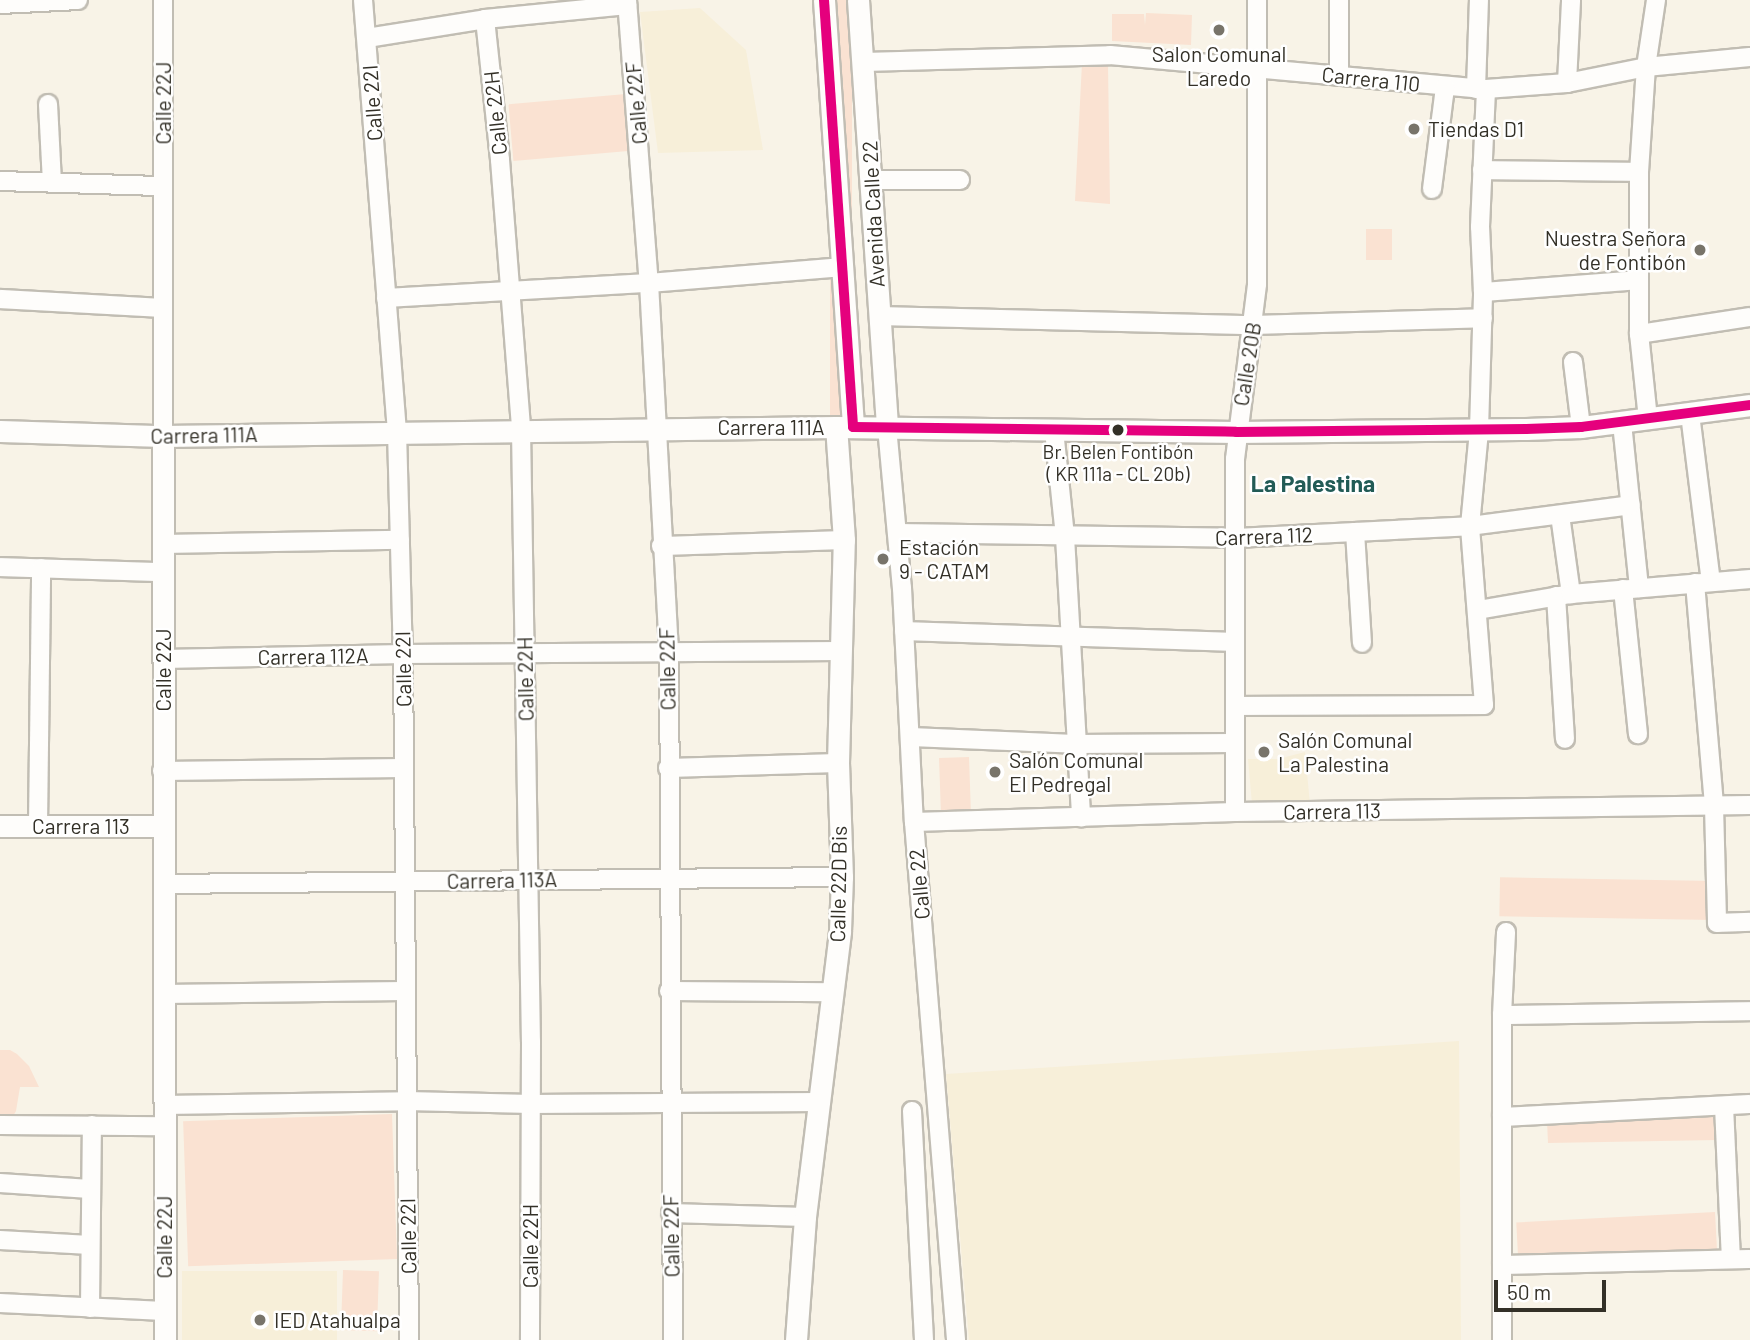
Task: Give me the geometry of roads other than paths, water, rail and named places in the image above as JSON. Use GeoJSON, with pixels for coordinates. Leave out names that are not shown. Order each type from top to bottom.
{"type":"FeatureCollection","features":[{"type":"Feature","properties":{"kind":"street"},"geometry":{"type":"LineString","coordinates":[[0,4],[78,0]]}},
{"type":"Feature","properties":{"kind":"street","name":"Calle 22J"},"geometry":{"type":"LineString","coordinates":[[163,0],[164,1340]]}},
{"type":"Feature","properties":{"kind":"street","name":"Calle 22I"},"geometry":{"type":"LineString","coordinates":[[363,0],[397,431],[403,654],[409,1340]]}},
{"type":"Feature","properties":{"kind":"street","name":"Avenida Calle 22"},"geometry":{"type":"LineString","coordinates":[[824,0],[843,267],[845,427]]}},
{"type":"Feature","properties":{"kind":"street","name":"Avenida Calle 22"},"geometry":{"type":"LineString","coordinates":[[859,0],[887,427]]}},
{"type":"Feature","properties":{"kind":"street","name":"Calle 20B"},"geometry":{"type":"LineString","coordinates":[[1235,812],[1236,432],[1253,325],[1258,265],[1257,0]]}},
{"type":"Feature","properties":{"kind":"street"},"geometry":{"type":"LineString","coordinates":[[1339,0],[1339,76]]}},
{"type":"Feature","properties":{"kind":"street"},"geometry":{"type":"LineString","coordinates":[[1235,706],[1484,705],[1470,526],[1479,430],[1483,318],[1479,0]]}},
{"type":"Feature","properties":{"kind":"street"},"geometry":{"type":"LineString","coordinates":[[1567,83],[1571,0]]}},
{"type":"Feature","properties":{"kind":"street"},"geometry":{"type":"LineString","coordinates":[[1648,419],[1639,334],[1639,172],[1646,67],[1656,0]]}},
{"type":"Feature","properties":{"kind":"street"},"geometry":{"type":"LineString","coordinates":[[367,38],[485,19],[627,3]]}},
{"type":"Feature","properties":{"kind":"street","name":"Calle 22F"},"geometry":{"type":"LineString","coordinates":[[627,3],[649,283],[661,546],[669,654],[673,1340]]}},
{"type":"Feature","properties":{"kind":"street","name":"Calle 22H"},"geometry":{"type":"LineString","coordinates":[[485,19],[511,290],[521,429],[529,880],[530,1340]]}},
{"type":"Feature","properties":{"kind":"street","name":"Carrera 110"},"geometry":{"type":"LineString","coordinates":[[863,62],[1079,55],[1257,67],[1481,89],[1567,83],[1646,67],[1750,57]]}},
{"type":"Feature","properties":{"kind":"street"},"geometry":{"type":"LineString","coordinates":[[1432,189],[1446,87]]}},
{"type":"Feature","properties":{"kind":"street"},"geometry":{"type":"LineString","coordinates":[[48,104],[52,183]]}},
{"type":"Feature","properties":{"kind":"street"},"geometry":{"type":"LineString","coordinates":[[1482,170],[1639,172]]}},
{"type":"Feature","properties":{"kind":"street"},"geometry":{"type":"LineString","coordinates":[[872,180],[960,180]]}},
{"type":"Feature","properties":{"kind":"street"},"geometry":{"type":"LineString","coordinates":[[0,181],[163,186]]}},
{"type":"Feature","properties":{"kind":"street"},"geometry":{"type":"LineString","coordinates":[[386,298],[649,283],[843,267]]}},
{"type":"Feature","properties":{"kind":"street"},"geometry":{"type":"LineString","coordinates":[[1483,292],[1638,280]]}},
{"type":"Feature","properties":{"kind":"street"},"geometry":{"type":"LineString","coordinates":[[0,299],[163,309]]}},
{"type":"Feature","properties":{"kind":"street"},"geometry":{"type":"LineString","coordinates":[[879,316],[1253,325],[1483,318]]}},
{"type":"Feature","properties":{"kind":"street"},"geometry":{"type":"LineString","coordinates":[[1639,334],[1750,317]]}},
{"type":"Feature","properties":{"kind":"street"},"geometry":{"type":"LineString","coordinates":[[1573,362],[1581,427]]}},
{"type":"Feature","properties":{"kind":"street","name":"Carrera 111A"},"geometry":{"type":"LineString","coordinates":[[0,431],[163,436],[521,429],[845,427],[1236,432],[1479,430],[1581,427],[1750,405]]}},
{"type":"Feature","properties":{"kind":"street"},"geometry":{"type":"LineString","coordinates":[[1690,414],[1703,583],[1717,923],[1750,922]]}},
{"type":"Feature","properties":{"kind":"street"},"geometry":{"type":"LineString","coordinates":[[1622,423],[1630,505],[1638,734]]}},
{"type":"Feature","properties":{"kind":"street","name":"Calle 22D Bis"},"geometry":{"type":"LineString","coordinates":[[796,1340],[805,1217],[821,1102],[842,877],[838,763],[845,427]]}},
{"type":"Feature","properties":{"kind":"street","name":"Calle 22"},"geometry":{"type":"LineString","coordinates":[[887,427],[904,631],[914,822],[956,1340]]}},
{"type":"Feature","properties":{"kind":"street"},"geometry":{"type":"LineString","coordinates":[[1054,430],[1065,537],[1081,818]]}},
{"type":"Feature","properties":{"kind":"street","name":"Carrera 112"},"geometry":{"type":"LineString","coordinates":[[897,533],[1236,538],[1470,526],[1630,505]]}},
{"type":"Feature","properties":{"kind":"street"},"geometry":{"type":"LineString","coordinates":[[1560,515],[1564,595],[1565,739]]}},
{"type":"Feature","properties":{"kind":"street"},"geometry":{"type":"LineString","coordinates":[[1355,532],[1362,643]]}},
{"type":"Feature","properties":{"kind":"street"},"geometry":{"type":"LineString","coordinates":[[163,544],[400,540]]}},
{"type":"Feature","properties":{"kind":"street"},"geometry":{"type":"LineString","coordinates":[[661,546],[844,540]]}},
{"type":"Feature","properties":{"kind":"street"},"geometry":{"type":"LineString","coordinates":[[0,566],[163,572]]}},
{"type":"Feature","properties":{"kind":"street"},"geometry":{"type":"LineString","coordinates":[[38,826],[41,568]]}},
{"type":"Feature","properties":{"kind":"street"},"geometry":{"type":"LineString","coordinates":[[1478,610],[1564,595],[1750,579]]}},
{"type":"Feature","properties":{"kind":"street"},"geometry":{"type":"LineString","coordinates":[[904,631],[1235,642]]}},
{"type":"Feature","properties":{"kind":"street","name":"Carrera 112A"},"geometry":{"type":"LineString","coordinates":[[163,659],[403,654],[841,651]]}},
{"type":"Feature","properties":{"kind":"street"},"geometry":{"type":"LineString","coordinates":[[911,737],[1075,744],[1235,743]]}},
{"type":"Feature","properties":{"kind":"street"},"geometry":{"type":"LineString","coordinates":[[668,768],[838,763]]}},
{"type":"Feature","properties":{"kind":"street"},"geometry":{"type":"LineString","coordinates":[[162,771],[403,768]]}},
{"type":"Feature","properties":{"kind":"street","name":"Carrera 113"},"geometry":{"type":"LineString","coordinates":[[914,822],[1235,812],[1750,805]]}},
{"type":"Feature","properties":{"kind":"street","name":"Carrera 113"},"geometry":{"type":"LineString","coordinates":[[0,825],[163,826]]}},
{"type":"Feature","properties":{"kind":"street","name":"Carrera 113A"},"geometry":{"type":"LineString","coordinates":[[163,884],[842,877]]}},
{"type":"Feature","properties":{"kind":"street"},"geometry":{"type":"LineString","coordinates":[[1502,1340],[1502,1015],[1506,932]]}},
{"type":"Feature","properties":{"kind":"street"},"geometry":{"type":"LineString","coordinates":[[669,991],[832,992]]}},
{"type":"Feature","properties":{"kind":"street"},"geometry":{"type":"LineString","coordinates":[[163,995],[404,992]]}},
{"type":"Feature","properties":{"kind":"street"},"geometry":{"type":"LineString","coordinates":[[1502,1015],[1750,1011]]}},
{"type":"Feature","properties":{"kind":"street"},"geometry":{"type":"LineString","coordinates":[[0,1125],[92,1125],[163,1116],[407,1101],[531,1104],[821,1102]]}},
{"type":"Feature","properties":{"kind":"street"},"geometry":{"type":"LineString","coordinates":[[1502,1117],[1750,1104]]}},
{"type":"Feature","properties":{"kind":"street"},"geometry":{"type":"LineString","coordinates":[[1724,1105],[1731,1259]]}},
{"type":"Feature","properties":{"kind":"street"},"geometry":{"type":"LineString","coordinates":[[912,1111],[924,1340]]}},
{"type":"Feature","properties":{"kind":"street"},"geometry":{"type":"LineString","coordinates":[[90,1308],[92,1125]]}},
{"type":"Feature","properties":{"kind":"street"},"geometry":{"type":"LineString","coordinates":[[0,1184],[90,1189]]}},
{"type":"Feature","properties":{"kind":"street"},"geometry":{"type":"LineString","coordinates":[[671,1213],[805,1217]]}},
{"type":"Feature","properties":{"kind":"street"},"geometry":{"type":"LineString","coordinates":[[0,1240],[90,1245]]}},
{"type":"Feature","properties":{"kind":"street"},"geometry":{"type":"LineString","coordinates":[[1502,1265],[1750,1259]]}},
{"type":"Feature","properties":{"kind":"street"},"geometry":{"type":"LineString","coordinates":[[0,1303],[164,1311]]}},
{"type":"Feature","properties":{"kind":"place","name":"Salon Comunal Laredo"},"geometry":{"type":"Point","coordinates":[1219,30]}},
{"type":"Feature","properties":{"kind":"place","name":"Tiendas D1"},"geometry":{"type":"Point","coordinates":[1414,129]}},
{"type":"Feature","properties":{"kind":"place","name":"Nuestra Señora de Fontibón"},"geometry":{"type":"Point","coordinates":[1700,250]}},
{"type":"Feature","properties":{"kind":"place","name":"Br. Belen Fontibón ( KR 111a - CL 20b)"},"geometry":{"type":"Point","coordinates":[1118,430]}},
{"type":"Feature","properties":{"kind":"place","name":"Estación 9 - CATAM"},"geometry":{"type":"Point","coordinates":[883,559]}},
{"type":"Feature","properties":{"kind":"place","name":"Salón Comunal La Palestina"},"geometry":{"type":"Point","coordinates":[1264,752]}},
{"type":"Feature","properties":{"kind":"place","name":"Salón Comunal El Pedregal"},"geometry":{"type":"Point","coordinates":[995,772]}},
{"type":"Feature","properties":{"kind":"place","name":"IED Atahualpa"},"geometry":{"type":"Point","coordinates":[260,1320]}},
{"type":"Feature","properties":{"kind":"district","name":"La Palestina"},"geometry":{"type":"Point","coordinates":[1313,483]}}]}
